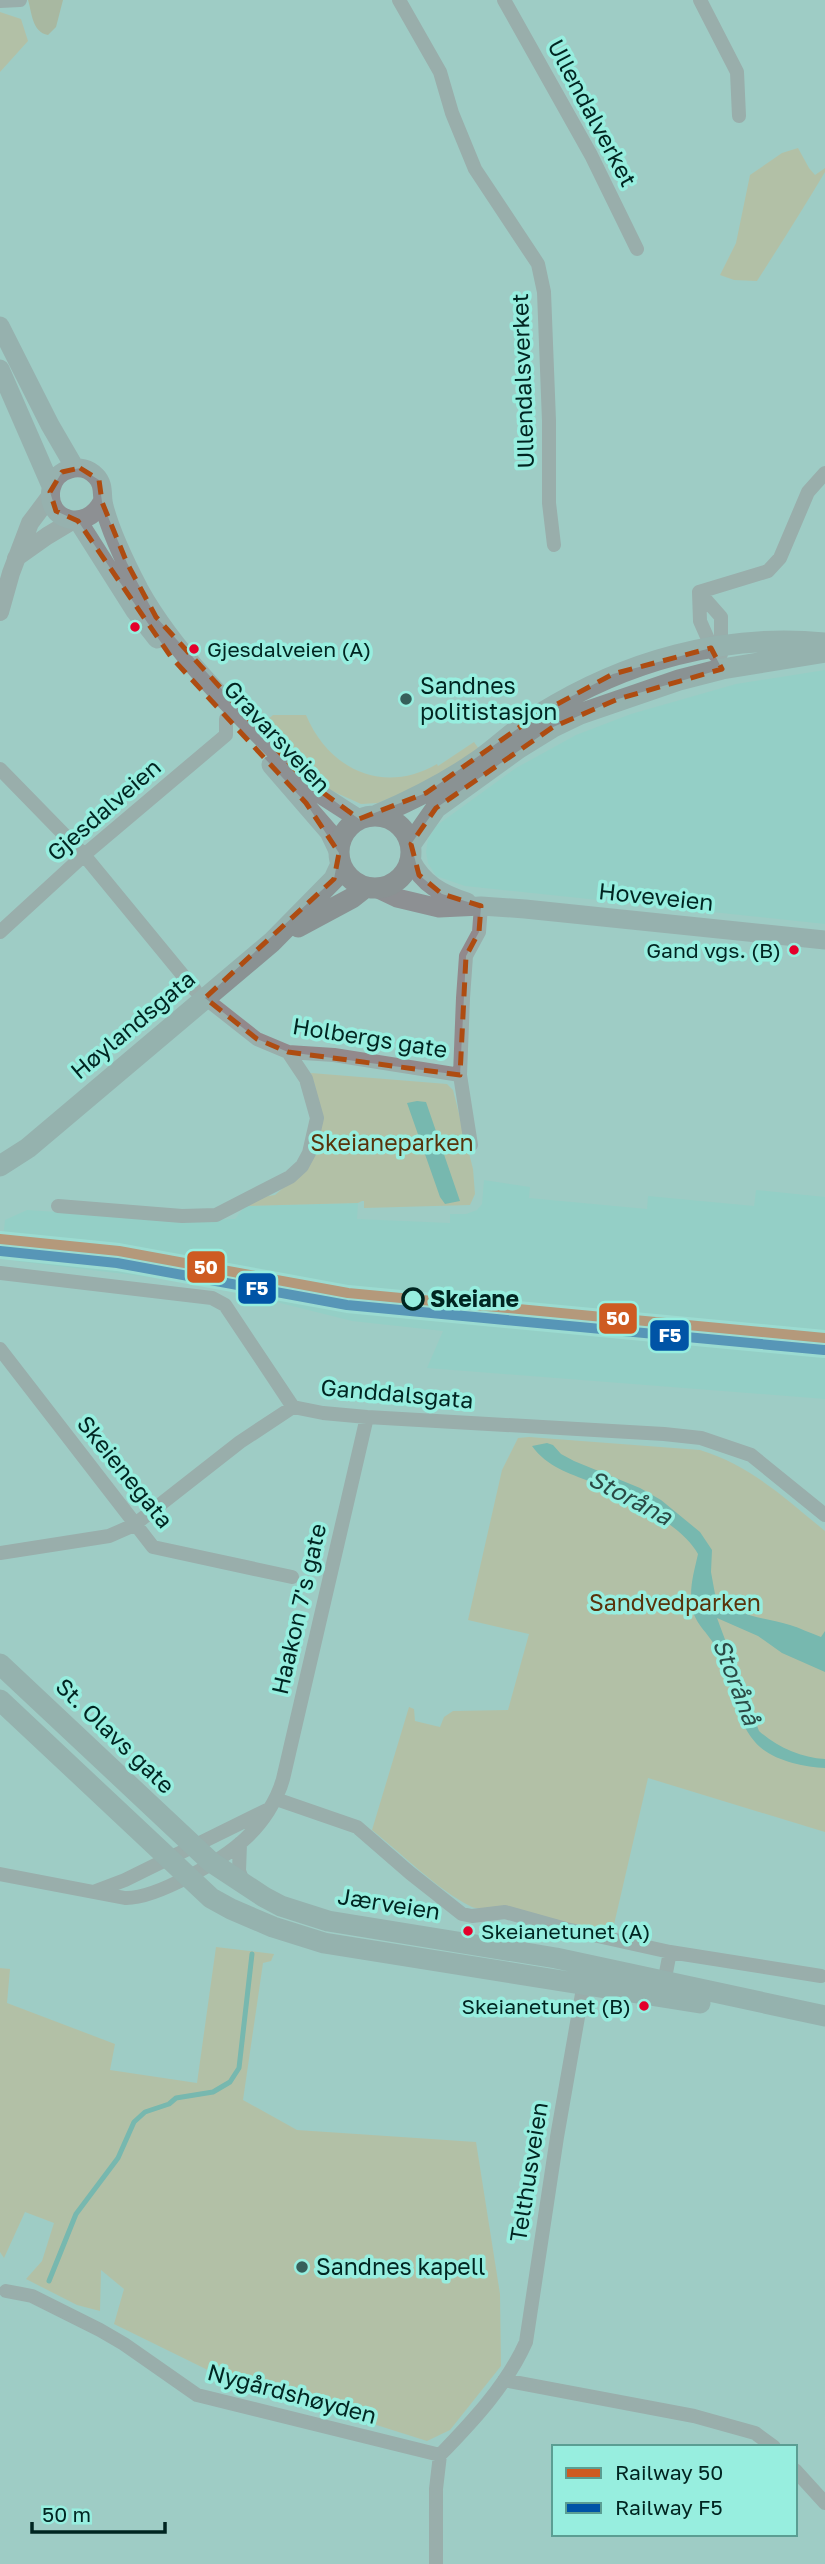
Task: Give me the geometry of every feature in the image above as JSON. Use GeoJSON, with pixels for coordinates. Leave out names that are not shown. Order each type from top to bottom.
{"type":"FeatureCollection","features":[{"type":"Feature","properties":{"kind":"main road"},"geometry":{"type":"LineString","coordinates":[[0,326],[75,468]]}},
{"type":"Feature","properties":{"kind":"main road"},"geometry":{"type":"LineString","coordinates":[[0,369],[51,490],[57,511],[75,521],[91,517],[102,502],[103,493],[99,480],[86,469],[75,468],[62,472],[51,490]]}},
{"type":"Feature","properties":{"kind":"main road","name":"Gravarsveien"},"geometry":{"type":"LineString","coordinates":[[102,502],[140,590],[156,617],[191,661],[320,794],[368,817]]}},
{"type":"Feature","properties":{"kind":"main road","name":"Gravarsveien"},"geometry":{"type":"LineString","coordinates":[[75,521],[135,611],[171,657],[306,803],[328,832],[340,859]]}},
{"type":"Feature","properties":{"kind":"main road"},"geometry":{"type":"LineString","coordinates":[[825,643],[796,640],[716,647],[662,657],[613,674],[537,715],[476,762],[426,793],[348,828],[341,839],[340,859],[351,878],[371,888],[392,885],[404,874],[411,852],[436,808],[553,727],[618,699],[722,669],[825,652]]}},
{"type":"Feature","properties":{"kind":"main road"},"geometry":{"type":"LineString","coordinates":[[368,817],[393,820],[405,830],[411,852]]}},
{"type":"Feature","properties":{"kind":"main road","name":"Hoveveien"},"geometry":{"type":"LineString","coordinates":[[411,852],[419,875],[442,894],[481,906]]}},
{"type":"Feature","properties":{"kind":"main road","name":"Høylandsgata"},"geometry":{"type":"LineString","coordinates":[[272,942],[334,879],[340,859]]}},
{"type":"Feature","properties":{"kind":"main road","name":"Hoveveien"},"geometry":{"type":"LineString","coordinates":[[371,888],[397,898],[439,908],[481,906],[825,940]]}},
{"type":"Feature","properties":{"kind":"main road","name":"Høylandsgata"},"geometry":{"type":"LineString","coordinates":[[0,1182],[28,1148],[200,994],[272,942],[371,888]]}},
{"type":"Feature","properties":{"kind":"main road","name":"Høylandsgata"},"geometry":{"type":"LineString","coordinates":[[0,1166],[28,1148]]}},
{"type":"Feature","properties":{"kind":"main road","name":"St. Olavs gate"},"geometry":{"type":"LineString","coordinates":[[0,1664],[193,1846]]}},
{"type":"Feature","properties":{"kind":"main road"},"geometry":{"type":"LineString","coordinates":[[0,1700],[187,1877]]}},
{"type":"Feature","properties":{"kind":"main road","name":"Jærveien"},"geometry":{"type":"LineString","coordinates":[[193,1846],[244,1886],[281,1906],[328,1922],[585,1975],[825,2015]]}},
{"type":"Feature","properties":{"kind":"main road","name":"Jærveien"},"geometry":{"type":"LineString","coordinates":[[187,1877],[211,1898],[231,1909],[294,1935],[324,1943],[585,1975]]}},
{"type":"Feature","properties":{"kind":"main road","name":"Jærveien"},"geometry":{"type":"LineString","coordinates":[[663,1989],[825,2022]]}},
{"type":"Feature","properties":{"kind":"street"},"geometry":{"type":"LineString","coordinates":[[0,1],[20,0]]}},
{"type":"Feature","properties":{"kind":"street","name":"Ullendalsverket"},"geometry":{"type":"LineString","coordinates":[[399,0],[440,72],[452,113],[475,169],[538,264],[544,292],[550,421],[549,503],[554,545]]}},
{"type":"Feature","properties":{"kind":"street","name":"Ullendalverket"},"geometry":{"type":"LineString","coordinates":[[504,0],[591,155],[637,249]]}},
{"type":"Feature","properties":{"kind":"street"},"geometry":{"type":"LineString","coordinates":[[700,0],[737,72],[739,116]]}},
{"type":"Feature","properties":{"kind":"street"},"geometry":{"type":"LineString","coordinates":[[699,592],[768,571],[780,558],[808,492],[825,473]]}},
{"type":"Feature","properties":{"kind":"street"},"geometry":{"type":"LineString","coordinates":[[0,612],[30,523],[51,490]]}},
{"type":"Feature","properties":{"kind":"street"},"geometry":{"type":"LineString","coordinates":[[16,558],[47,536],[75,521]]}},
{"type":"Feature","properties":{"kind":"street"},"geometry":{"type":"LineString","coordinates":[[699,592],[721,617],[716,647]]}},
{"type":"Feature","properties":{"kind":"street"},"geometry":{"type":"LineString","coordinates":[[699,592],[700,621],[716,647],[722,669]]}},
{"type":"Feature","properties":{"kind":"street","name":"Gjesdalveien"},"geometry":{"type":"LineString","coordinates":[[0,932],[84,855],[226,735],[226,719]]}},
{"type":"Feature","properties":{"kind":"street","name":"Holbergs gate"},"geometry":{"type":"LineString","coordinates":[[0,769],[84,855],[200,994],[257,1039],[288,1052],[334,1055],[460,1075]]}},
{"type":"Feature","properties":{"kind":"street"},"geometry":{"type":"LineString","coordinates":[[471,1145],[460,1075],[466,956],[479,932],[481,906]]}},
{"type":"Feature","properties":{"kind":"street"},"geometry":{"type":"LineString","coordinates":[[58,1206],[182,1216],[216,1215],[290,1177],[302,1166],[309,1153],[317,1118],[306,1079],[288,1052]]}},
{"type":"Feature","properties":{"kind":"street","name":"Ganddalsgata"},"geometry":{"type":"LineString","coordinates":[[0,1273],[212,1298],[225,1305],[293,1407],[367,1417],[701,1438],[751,1455],[825,1515]]}},
{"type":"Feature","properties":{"kind":"street","name":"Skeienegata"},"geometry":{"type":"LineString","coordinates":[[0,1349],[153,1547],[292,1577]]}},
{"type":"Feature","properties":{"kind":"street"},"geometry":{"type":"LineString","coordinates":[[0,1553],[109,1536],[134,1525],[240,1441],[293,1407]]}},
{"type":"Feature","properties":{"kind":"street","name":"Haakon 7's gate"},"geometry":{"type":"LineString","coordinates":[[187,1877],[240,1843],[272,1804],[284,1779],[367,1417]]}},
{"type":"Feature","properties":{"kind":"street"},"geometry":{"type":"LineString","coordinates":[[94,1891],[125,1880],[272,1804]]}},
{"type":"Feature","properties":{"kind":"street","name":"Jærveien"},"geometry":{"type":"LineString","coordinates":[[272,1804],[357,1827],[462,1914],[472,1916],[505,1912],[566,1930],[670,1952]]}},
{"type":"Feature","properties":{"kind":"street"},"geometry":{"type":"LineString","coordinates":[[240,1843],[239,1871],[244,1886]]}},
{"type":"Feature","properties":{"kind":"street"},"geometry":{"type":"LineString","coordinates":[[0,1874],[138,1898],[187,1877]]}},
{"type":"Feature","properties":{"kind":"street"},"geometry":{"type":"LineString","coordinates":[[663,1989],[670,1952],[821,1976]]}},
{"type":"Feature","properties":{"kind":"street","name":"Telthusveien"},"geometry":{"type":"LineString","coordinates":[[440,2455],[504,2381],[518,2361],[526,2342],[585,1975]]}},
{"type":"Feature","properties":{"kind":"street","name":"Nygårdshøyden"},"geometry":{"type":"LineString","coordinates":[[2,2291],[32,2296],[100,2330],[197,2395],[440,2455]]}},
{"type":"Feature","properties":{"kind":"street"},"geometry":{"type":"LineString","coordinates":[[504,2381],[694,2416],[755,2433],[771,2445]]}},
{"type":"Feature","properties":{"kind":"street"},"geometry":{"type":"LineString","coordinates":[[436,2564],[436,2489],[440,2455]]}},
{"type":"Feature","properties":{"kind":"street"},"geometry":{"type":"LineString","coordinates":[[797,2472],[825,2503]]}},
{"type":"Feature","properties":{"kind":"highlighted area"},"geometry":{"type":"Polygon","coordinates":[[[80,468],[99,480],[102,502],[127,563],[156,617],[303,778],[359,819],[426,793],[537,715],[613,674],[711,648],[722,669],[618,699],[553,727],[436,808],[411,844],[419,875],[442,894],[481,906],[479,932],[466,956],[460,1075],[288,1052],[257,1039],[205,998],[334,879],[339,853],[306,803],[171,657],[78,521],[56,511],[50,492],[62,472],[80,468]]]}},
{"type":"Feature","properties":{"kind":"shaded area"},"geometry":{"type":"Polygon","coordinates":[[[28,0],[63,0],[56,27],[48,35],[36,26],[28,0]]]}},
{"type":"Feature","properties":{"kind":"shaded area"},"geometry":{"type":"Polygon","coordinates":[[[825,670],[825,924],[465,886],[436,876],[428,863],[428,839],[436,826],[516,768],[576,735],[631,714],[736,684],[825,670]]]}},
{"type":"Feature","properties":{"kind":"shaded area"},"geometry":{"type":"Polygon","coordinates":[[[484,1180],[530,1187],[529,1198],[647,1209],[648,1196],[754,1206],[756,1190],[825,1197],[825,1399],[427,1368],[443,1331],[352,1321],[200,1283],[16,1261],[2,1248],[5,1220],[27,1210],[179,1220],[235,1219],[245,1206],[358,1203],[357,1219],[450,1223],[450,1214],[466,1214],[477,1210],[482,1204],[484,1180]]]}},
{"type":"Feature","properties":{"kind":"green space"},"geometry":{"type":"Polygon","coordinates":[[[0,12],[21,19],[28,41],[0,72],[0,12]]]}},
{"type":"Feature","properties":{"kind":"green space"},"geometry":{"type":"Polygon","coordinates":[[[798,148],[815,175],[825,168],[808,200],[757,281],[734,280],[720,275],[736,243],[750,175],[782,153],[798,148]]]}},
{"type":"Feature","properties":{"kind":"green space"},"geometry":{"type":"Polygon","coordinates":[[[273,715],[306,715],[316,734],[344,763],[360,772],[378,777],[397,777],[417,773],[437,764],[438,766],[474,742],[479,749],[421,785],[378,803],[361,804],[319,785],[261,725],[273,715]]]}},
{"type":"Feature","properties":{"kind":"green space","name":"Skeianeparken"},"geometry":{"type":"Polygon","coordinates":[[[311,1073],[447,1084],[453,1090],[473,1169],[475,1194],[470,1205],[364,1208],[362,1201],[245,1206],[256,1198],[275,1195],[305,1169],[316,1089],[311,1073]]]}},
{"type":"Feature","properties":{"kind":"green space","name":"Sandvedparken"},"geometry":{"type":"Polygon","coordinates":[[[518,1438],[700,1450],[735,1464],[751,1474],[825,1531],[825,1832],[648,1778],[612,1933],[492,1907],[473,1907],[433,1881],[372,1830],[409,1707],[414,1709],[415,1721],[440,1727],[444,1717],[453,1711],[508,1710],[529,1634],[468,1620],[502,1470],[518,1438]]]}},
{"type":"Feature","properties":{"kind":"green space"},"geometry":{"type":"Polygon","coordinates":[[[216,1947],[274,1954],[271,1961],[263,1963],[243,2100],[297,2130],[476,2142],[500,2294],[501,2366],[450,2430],[427,2441],[218,2375],[114,2324],[124,2289],[101,2270],[100,2311],[77,2305],[26,2279],[42,2261],[54,2223],[25,2212],[4,2258],[0,2252],[0,1968],[10,1969],[7,2003],[115,2044],[110,2070],[197,2083],[216,1947]]]}},
{"type":"Feature","properties":{"kind":"water"},"geometry":{"type":"Polygon","coordinates":[[[426,1102],[460,1201],[445,1204],[440,1197],[407,1103],[426,1102]]]}},
{"type":"Feature","properties":{"kind":"water"},"geometry":{"type":"Polygon","coordinates":[[[547,1443],[574,1461],[640,1488],[661,1500],[700,1532],[712,1550],[711,1572],[715,1594],[723,1602],[741,1612],[794,1626],[821,1637],[825,1631],[825,1672],[782,1653],[758,1636],[717,1618],[759,1731],[790,1751],[825,1759],[825,1768],[797,1764],[769,1754],[748,1732],[716,1648],[693,1612],[692,1586],[698,1554],[690,1543],[665,1521],[619,1495],[559,1469],[544,1459],[532,1446],[547,1443]]]}},
{"type":"Feature","properties":{"kind":"waterway"},"geometry":{"type":"LineString","coordinates":[[49,2281],[76,2214],[118,2158],[134,2122],[145,2112],[169,2104],[176,2098],[213,2092],[230,2082],[239,2068],[252,1954]]}},
{"type":"Feature","properties":{"kind":"rail line","name":"50"},"geometry":{"type":"LineString","coordinates":[[0,1239],[119,1251],[348,1293],[825,1338]]}},
{"type":"Feature","properties":{"kind":"rail line","name":"F5"},"geometry":{"type":"LineString","coordinates":[[0,1251],[117,1263],[347,1305],[824,1350]]}},
{"type":"Feature","properties":{"kind":"place","name":"Gjesdalveien (A)"},"geometry":{"type":"Point","coordinates":[194,649]}},
{"type":"Feature","properties":{"kind":"place","name":"Sandnes politistasjon"},"geometry":{"type":"Point","coordinates":[406,699]}},
{"type":"Feature","properties":{"kind":"place","name":"Gand vgs. (B)"},"geometry":{"type":"Point","coordinates":[794,950]}},
{"type":"Feature","properties":{"kind":"place","name":"Skeiane"},"geometry":{"type":"Point","coordinates":[413,1299]}},
{"type":"Feature","properties":{"kind":"place","name":"Skeianetunet (A)"},"geometry":{"type":"Point","coordinates":[468,1931]}},
{"type":"Feature","properties":{"kind":"place","name":"Skeianetunet (B)"},"geometry":{"type":"Point","coordinates":[644,2006]}},
{"type":"Feature","properties":{"kind":"place","name":"Sandnes kapell"},"geometry":{"type":"Point","coordinates":[302,2267]}},
{"type":"Feature","properties":{"kind":"water label","name":"Storåna"},"geometry":{"type":"Point","coordinates":[630,1498]}},
{"type":"Feature","properties":{"kind":"water label","name":"Storånå"},"geometry":{"type":"Point","coordinates":[736,1682]}}]}
